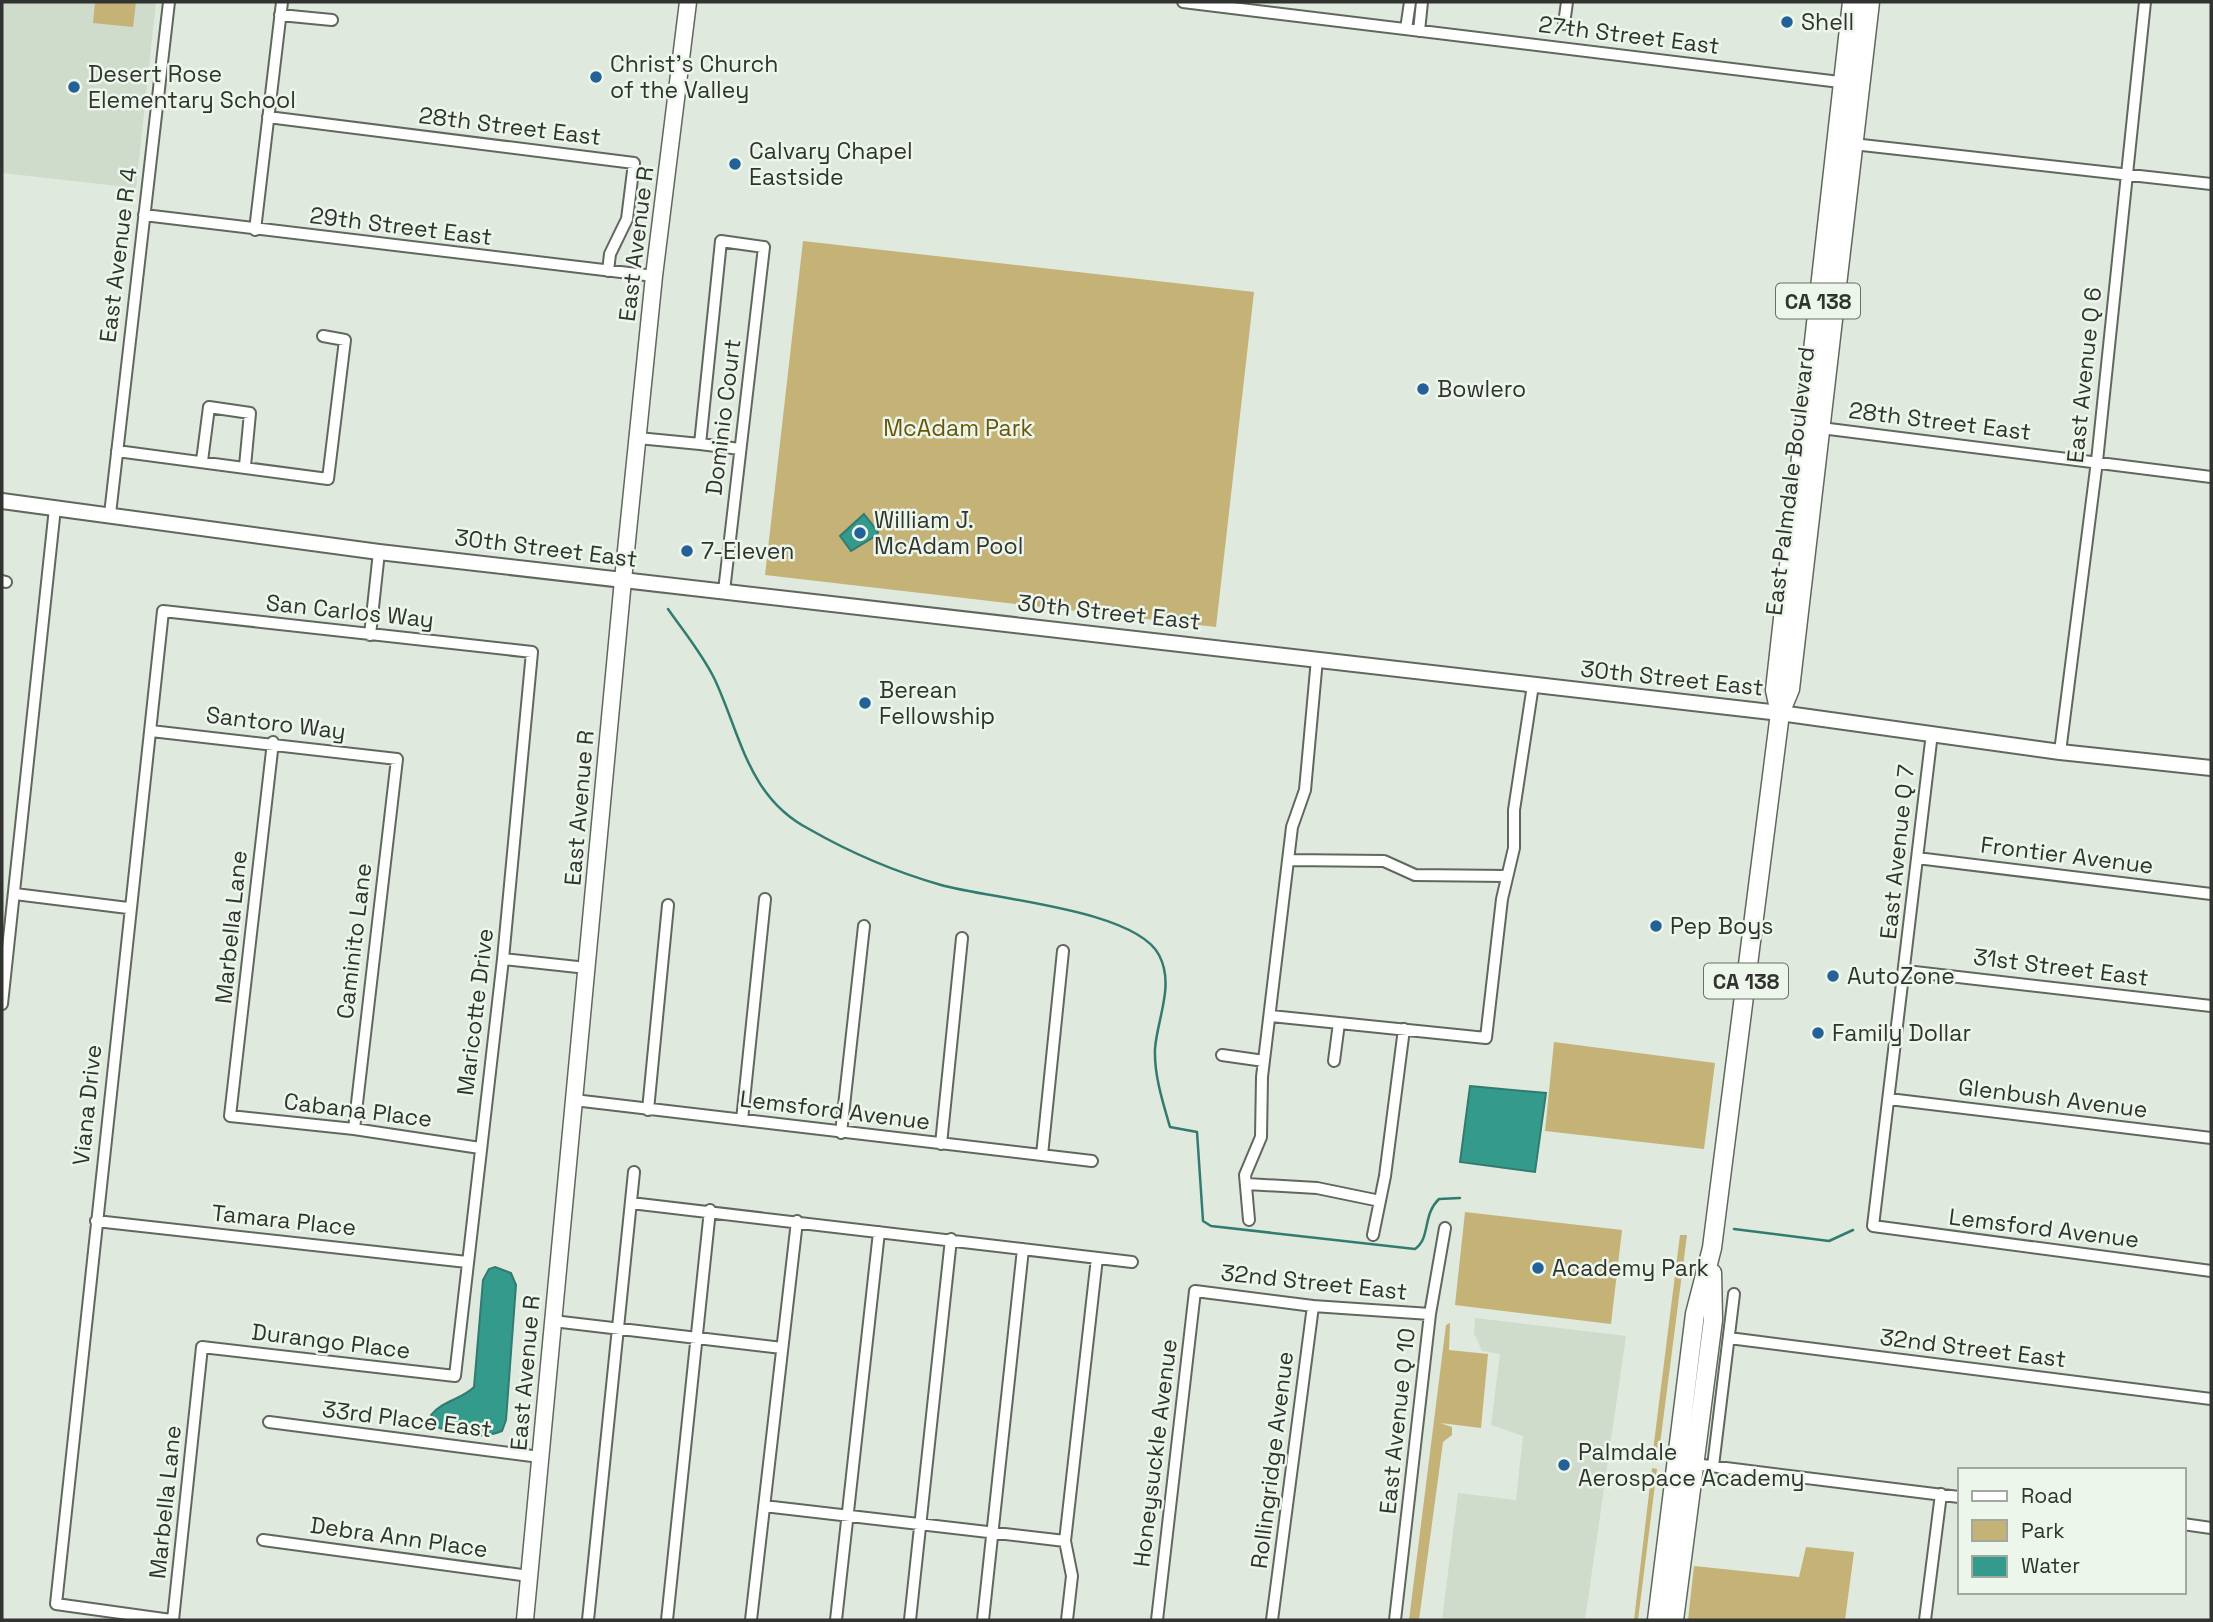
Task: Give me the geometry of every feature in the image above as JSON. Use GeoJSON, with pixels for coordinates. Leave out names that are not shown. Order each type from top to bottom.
{"type":"FeatureCollection","features":[{"type":"Feature","properties":{"kind":"highway","name":"East Palmdale Boulevard"},"geometry":{"type":"LineString","coordinates":[[1661,1620],[1694,1321],[1712,1248],[1780,713],[1790,689],[1821,428],[1853,144],[1852,2]]}},
{"type":"Feature","properties":{"kind":"highway","name":"East Palmdale Boulevard"},"geometry":{"type":"LineString","coordinates":[[1780,713],[1774,690],[1852,84],[1870,2]]}},
{"type":"Feature","properties":{"kind":"highway","name":"East Palmdale Boulevard"},"geometry":{"type":"LineString","coordinates":[[1661,1620],[1694,1464],[1713,1320],[1712,1248]]}},
{"type":"Feature","properties":{"kind":"highway"},"geometry":{"type":"LineString","coordinates":[[1665,1461],[1678,1360],[1694,1321]]}},
{"type":"Feature","properties":{"kind":"main road","name":"East Avenue R"},"geometry":{"type":"LineString","coordinates":[[525,1620],[623,580],[654,276],[688,2]]}},
{"type":"Feature","properties":{"kind":"street","name":"East Avenue R 4"},"geometry":{"type":"LineString","coordinates":[[110,514],[169,2]]}},
{"type":"Feature","properties":{"kind":"street"},"geometry":{"type":"LineString","coordinates":[[255,230],[282,2]]}},
{"type":"Feature","properties":{"kind":"street","name":"27th Street East"},"geometry":{"type":"LineString","coordinates":[[1184,2],[1852,84]]}},
{"type":"Feature","properties":{"kind":"street"},"geometry":{"type":"LineString","coordinates":[[1406,29],[1410,2]]}},
{"type":"Feature","properties":{"kind":"street"},"geometry":{"type":"LineString","coordinates":[[1419,31],[1422,2]]}},
{"type":"Feature","properties":{"kind":"street"},"geometry":{"type":"LineString","coordinates":[[1564,24],[1567,2]]}},
{"type":"Feature","properties":{"kind":"street","name":"East Avenue Q 6"},"geometry":{"type":"LineString","coordinates":[[2060,752],[2097,461],[2145,2]]}},
{"type":"Feature","properties":{"kind":"street"},"geometry":{"type":"LineString","coordinates":[[280,15],[332,20]]}},
{"type":"Feature","properties":{"kind":"street","name":"28th Street East"},"geometry":{"type":"LineString","coordinates":[[268,117],[634,163],[627,219],[610,254],[608,271]]}},
{"type":"Feature","properties":{"kind":"street"},"geometry":{"type":"LineString","coordinates":[[1853,144],[2211,184]]}},
{"type":"Feature","properties":{"kind":"street","name":"29th Street East"},"geometry":{"type":"LineString","coordinates":[[144,215],[654,276]]}},
{"type":"Feature","properties":{"kind":"street","name":"Dominio Court"},"geometry":{"type":"LineString","coordinates":[[700,444],[722,241],[764,247],[724,592]]}},
{"type":"Feature","properties":{"kind":"street"},"geometry":{"type":"LineString","coordinates":[[117,451],[328,479],[345,340],[323,336]]}},
{"type":"Feature","properties":{"kind":"street"},"geometry":{"type":"LineString","coordinates":[[202,461],[209,408],[250,413],[245,466]]}},
{"type":"Feature","properties":{"kind":"street","name":"28th Street East"},"geometry":{"type":"LineString","coordinates":[[1821,428],[2211,477]]}},
{"type":"Feature","properties":{"kind":"street"},"geometry":{"type":"LineString","coordinates":[[638,438],[740,449]]}},
{"type":"Feature","properties":{"kind":"street","name":"30th Street East"},"geometry":{"type":"LineString","coordinates":[[2,501],[379,552],[1780,713],[2060,752],[2211,768]]}},
{"type":"Feature","properties":{"kind":"street"},"geometry":{"type":"LineString","coordinates":[[2,1004],[55,508]]}},
{"type":"Feature","properties":{"kind":"street"},"geometry":{"type":"LineString","coordinates":[[370,635],[379,552]]}},
{"type":"Feature","properties":{"kind":"street","name":"San Carlos Way"},"geometry":{"type":"LineString","coordinates":[[163,611],[532,652]]}},
{"type":"Feature","properties":{"kind":"street","name":"Viana Drive"},"geometry":{"type":"LineString","coordinates":[[163,611],[151,731],[128,908],[56,1604],[172,1620]]}},
{"type":"Feature","properties":{"kind":"street","name":"Maricotte Drive"},"geometry":{"type":"LineString","coordinates":[[455,1376],[503,959],[532,652]]}},
{"type":"Feature","properties":{"kind":"street"},"geometry":{"type":"LineString","coordinates":[[1249,1220],[1245,1175],[1261,1137],[1264,1061],[1292,827],[1305,790],[1317,659]]}},
{"type":"Feature","properties":{"kind":"street"},"geometry":{"type":"LineString","coordinates":[[1271,1016],[1486,1038],[1507,876],[1514,848],[1514,810],[1533,685]]}},
{"type":"Feature","properties":{"kind":"street","name":"Santoro Way"},"geometry":{"type":"LineString","coordinates":[[151,731],[272,742],[397,759]]}},
{"type":"Feature","properties":{"kind":"street","name":"East Avenue Q 7"},"geometry":{"type":"LineString","coordinates":[[1873,1226],[1906,971],[1932,733]]}},
{"type":"Feature","properties":{"kind":"street","name":"Marbella Lane"},"geometry":{"type":"LineString","coordinates":[[230,1116],[272,742]]}},
{"type":"Feature","properties":{"kind":"street","name":"Caminito Lane"},"geometry":{"type":"LineString","coordinates":[[354,1129],[397,759]]}},
{"type":"Feature","properties":{"kind":"street","name":"Frontier Avenue"},"geometry":{"type":"LineString","coordinates":[[1917,858],[2211,894]]}},
{"type":"Feature","properties":{"kind":"street"},"geometry":{"type":"LineString","coordinates":[[1289,860],[1384,861],[1415,876],[1507,876]]}},
{"type":"Feature","properties":{"kind":"street"},"geometry":{"type":"LineString","coordinates":[[15,894],[128,908]]}},
{"type":"Feature","properties":{"kind":"street"},"geometry":{"type":"LineString","coordinates":[[743,1121],[765,899]]}},
{"type":"Feature","properties":{"kind":"street"},"geometry":{"type":"LineString","coordinates":[[648,1110],[668,905]]}},
{"type":"Feature","properties":{"kind":"street"},"geometry":{"type":"LineString","coordinates":[[841,1133],[864,926]]}},
{"type":"Feature","properties":{"kind":"street"},"geometry":{"type":"LineString","coordinates":[[941,1144],[962,938]]}},
{"type":"Feature","properties":{"kind":"street"},"geometry":{"type":"LineString","coordinates":[[1042,1155],[1063,951]]}},
{"type":"Feature","properties":{"kind":"street"},"geometry":{"type":"LineString","coordinates":[[503,959],[587,968]]}},
{"type":"Feature","properties":{"kind":"street","name":"31st Street East"},"geometry":{"type":"LineString","coordinates":[[1906,971],[2211,1006]]}},
{"type":"Feature","properties":{"kind":"street"},"geometry":{"type":"LineString","coordinates":[[1334,1061],[1339,1023]]}},
{"type":"Feature","properties":{"kind":"street"},"geometry":{"type":"LineString","coordinates":[[1373,1235],[1404,1030]]}},
{"type":"Feature","properties":{"kind":"street"},"geometry":{"type":"LineString","coordinates":[[1222,1055],[1264,1061]]}},
{"type":"Feature","properties":{"kind":"street","name":"Glenbush Avenue"},"geometry":{"type":"LineString","coordinates":[[1889,1099],[2211,1138]]}},
{"type":"Feature","properties":{"kind":"street","name":"Lemsford Avenue"},"geometry":{"type":"LineString","coordinates":[[574,1100],[1092,1161]]}},
{"type":"Feature","properties":{"kind":"street","name":"Cabana Place"},"geometry":{"type":"LineString","coordinates":[[230,1116],[354,1129],[480,1147]]}},
{"type":"Feature","properties":{"kind":"street"},"geometry":{"type":"LineString","coordinates":[[588,1620],[634,1172]]}},
{"type":"Feature","properties":{"kind":"street"},"geometry":{"type":"LineString","coordinates":[[1247,1184],[1317,1188],[1380,1200]]}},
{"type":"Feature","properties":{"kind":"street"},"geometry":{"type":"LineString","coordinates":[[631,1203],[710,1210],[1132,1262]]}},
{"type":"Feature","properties":{"kind":"street"},"geometry":{"type":"LineString","coordinates":[[667,1620],[710,1210]]}},
{"type":"Feature","properties":{"kind":"street","name":"Tamara Place"},"geometry":{"type":"LineString","coordinates":[[96,1221],[467,1262]]}},
{"type":"Feature","properties":{"kind":"street"},"geometry":{"type":"LineString","coordinates":[[751,1620],[797,1221]]}},
{"type":"Feature","properties":{"kind":"street","name":"Lemsford Avenue"},"geometry":{"type":"LineString","coordinates":[[1873,1226],[2211,1271]]}},
{"type":"Feature","properties":{"kind":"street","name":"East Avenue Q 10"},"geometry":{"type":"LineString","coordinates":[[1395,1620],[1430,1314],[1445,1228]]}},
{"type":"Feature","properties":{"kind":"street"},"geometry":{"type":"LineString","coordinates":[[836,1620],[879,1232]]}},
{"type":"Feature","properties":{"kind":"street"},"geometry":{"type":"LineString","coordinates":[[910,1620],[951,1239]]}},
{"type":"Feature","properties":{"kind":"street"},"geometry":{"type":"LineString","coordinates":[[983,1620],[1023,1249]]}},
{"type":"Feature","properties":{"kind":"street"},"geometry":{"type":"LineString","coordinates":[[1067,1620],[1072,1576],[1065,1541],[1097,1258]]}},
{"type":"Feature","properties":{"kind":"street","name":"32nd Street East"},"geometry":{"type":"LineString","coordinates":[[1195,1291],[1313,1306],[1430,1314]]}},
{"type":"Feature","properties":{"kind":"street","name":"Honeysuckle Avenue"},"geometry":{"type":"LineString","coordinates":[[1157,1620],[1195,1291]]}},
{"type":"Feature","properties":{"kind":"street"},"geometry":{"type":"LineString","coordinates":[[1713,1466],[1734,1294]]}},
{"type":"Feature","properties":{"kind":"street","name":"Rollingridge Avenue"},"geometry":{"type":"LineString","coordinates":[[1272,1620],[1313,1306]]}},
{"type":"Feature","properties":{"kind":"street"},"geometry":{"type":"LineString","coordinates":[[553,1321],[782,1348]]}},
{"type":"Feature","properties":{"kind":"street","name":"32nd Street East"},"geometry":{"type":"LineString","coordinates":[[1729,1338],[2211,1399]]}},
{"type":"Feature","properties":{"kind":"street","name":"Marbella Lane"},"geometry":{"type":"LineString","coordinates":[[172,1620],[202,1347]]}},
{"type":"Feature","properties":{"kind":"street","name":"Durango Place"},"geometry":{"type":"LineString","coordinates":[[202,1347],[455,1376]]}},
{"type":"Feature","properties":{"kind":"street","name":"33rd Place East"},"geometry":{"type":"LineString","coordinates":[[269,1422],[540,1457]]}},
{"type":"Feature","properties":{"kind":"street"},"geometry":{"type":"LineString","coordinates":[[1694,1464],[1958,1497]]}},
{"type":"Feature","properties":{"kind":"street"},"geometry":{"type":"LineString","coordinates":[[1926,1620],[1941,1494]]}},
{"type":"Feature","properties":{"kind":"street"},"geometry":{"type":"LineString","coordinates":[[764,1507],[1065,1541]]}},
{"type":"Feature","properties":{"kind":"street"},"geometry":{"type":"LineString","coordinates":[[2185,1524],[2211,1528]]}},
{"type":"Feature","properties":{"kind":"street","name":"Debra Ann Place"},"geometry":{"type":"LineString","coordinates":[[263,1540],[529,1576]]}},
{"type":"Feature","properties":{"kind":"shaded area","name":"Desert Rose Elementary School"},"geometry":{"type":"Polygon","coordinates":[[[2,2],[156,2],[136,188],[2,173],[2,2]]]}},
{"type":"Feature","properties":{"kind":"shaded area","name":"Palmdale Aerospace Academy"},"geometry":{"type":"Polygon","coordinates":[[[1475,1318],[1626,1336],[1585,1620],[1442,1620],[1458,1493],[1516,1500],[1523,1436],[1491,1425],[1500,1354],[1482,1351],[1474,1333],[1475,1318]]]}},
{"type":"Feature","properties":{"kind":"green space"},"geometry":{"type":"Polygon","coordinates":[[[95,2],[136,2],[133,27],[93,23],[95,2]]]}},
{"type":"Feature","properties":{"kind":"green space","name":"McAdam Park"},"geometry":{"type":"Polygon","coordinates":[[[803,241],[1254,292],[1216,627],[765,575],[803,241]]]}},
{"type":"Feature","properties":{"kind":"green space"},"geometry":{"type":"Polygon","coordinates":[[[1554,1042],[1715,1063],[1704,1149],[1545,1131],[1554,1042]]]}},
{"type":"Feature","properties":{"kind":"green space","name":"Academy Park"},"geometry":{"type":"Polygon","coordinates":[[[1465,1212],[1622,1230],[1611,1324],[1455,1305],[1465,1212]]]}},
{"type":"Feature","properties":{"kind":"green space"},"geometry":{"type":"Polygon","coordinates":[[[1680,1235],[1687,1235],[1659,1452],[1653,1451],[1680,1235]]]}},
{"type":"Feature","properties":{"kind":"green space"},"geometry":{"type":"Polygon","coordinates":[[[1450,1323],[1449,1350],[1488,1354],[1481,1428],[1440,1423],[1452,1427],[1452,1435],[1443,1442],[1419,1620],[1409,1620],[1446,1325],[1450,1323]]]}},
{"type":"Feature","properties":{"kind":"green space"},"geometry":{"type":"Polygon","coordinates":[[[1652,1468],[1657,1469],[1638,1620],[1634,1620],[1652,1468]]]}},
{"type":"Feature","properties":{"kind":"green space"},"geometry":{"type":"Polygon","coordinates":[[[1806,1547],[1854,1552],[1845,1620],[1688,1620],[1694,1566],[1799,1577],[1806,1547]]]}},
{"type":"Feature","properties":{"kind":"water","name":"William J. McAdam Pool"},"geometry":{"type":"Polygon","coordinates":[[[864,514],[878,532],[877,535],[851,551],[840,536],[864,514]]]}},
{"type":"Feature","properties":{"kind":"water"},"geometry":{"type":"Polygon","coordinates":[[[1470,1086],[1546,1093],[1535,1172],[1460,1162],[1470,1086]]]}},
{"type":"Feature","properties":{"kind":"water"},"geometry":{"type":"Polygon","coordinates":[[[495,1267],[511,1273],[516,1285],[506,1420],[502,1431],[468,1435],[434,1426],[431,1415],[436,1410],[474,1387],[483,1280],[489,1269],[495,1267]]]}},
{"type":"Feature","properties":{"kind":"waterway"},"geometry":{"type":"LineString","coordinates":[[668,609],[715,680],[759,783],[789,816],[856,853],[924,880],[1059,908],[1122,927],[1145,939],[1159,955],[1164,966],[1165,990],[1155,1049],[1157,1079],[1170,1127],[1197,1132],[1203,1221],[1211,1226],[1415,1249],[1423,1239],[1430,1212],[1439,1199],[1460,1198]]}},
{"type":"Feature","properties":{"kind":"waterway"},"geometry":{"type":"LineString","coordinates":[[1734,1229],[1829,1241],[1853,1230]]}},
{"type":"Feature","properties":{"kind":"place","name":"Shell"},"geometry":{"type":"Point","coordinates":[1787,22]}},
{"type":"Feature","properties":{"kind":"place","name":"Christ's Church of the Valley"},"geometry":{"type":"Point","coordinates":[596,77]}},
{"type":"Feature","properties":{"kind":"place","name":"Desert Rose Elementary School"},"geometry":{"type":"Point","coordinates":[74,87]}},
{"type":"Feature","properties":{"kind":"place","name":"Calvary Chapel Eastside"},"geometry":{"type":"Point","coordinates":[735,164]}},
{"type":"Feature","properties":{"kind":"place","name":"Bowlero"},"geometry":{"type":"Point","coordinates":[1423,389]}},
{"type":"Feature","properties":{"kind":"place","name":"William J. McAdam Pool"},"geometry":{"type":"Point","coordinates":[860,533]}},
{"type":"Feature","properties":{"kind":"place","name":"7-Eleven"},"geometry":{"type":"Point","coordinates":[687,551]}},
{"type":"Feature","properties":{"kind":"place","name":"Berean Fellowship"},"geometry":{"type":"Point","coordinates":[865,703]}},
{"type":"Feature","properties":{"kind":"place","name":"Pep Boys"},"geometry":{"type":"Point","coordinates":[1656,926]}},
{"type":"Feature","properties":{"kind":"place","name":"AutoZone"},"geometry":{"type":"Point","coordinates":[1833,976]}},
{"type":"Feature","properties":{"kind":"place","name":"Family Dollar"},"geometry":{"type":"Point","coordinates":[1818,1033]}},
{"type":"Feature","properties":{"kind":"place","name":"Academy Park"},"geometry":{"type":"Point","coordinates":[1538,1268]}},
{"type":"Feature","properties":{"kind":"place","name":"Palmdale Aerospace Academy"},"geometry":{"type":"Point","coordinates":[1564,1465]}}]}
